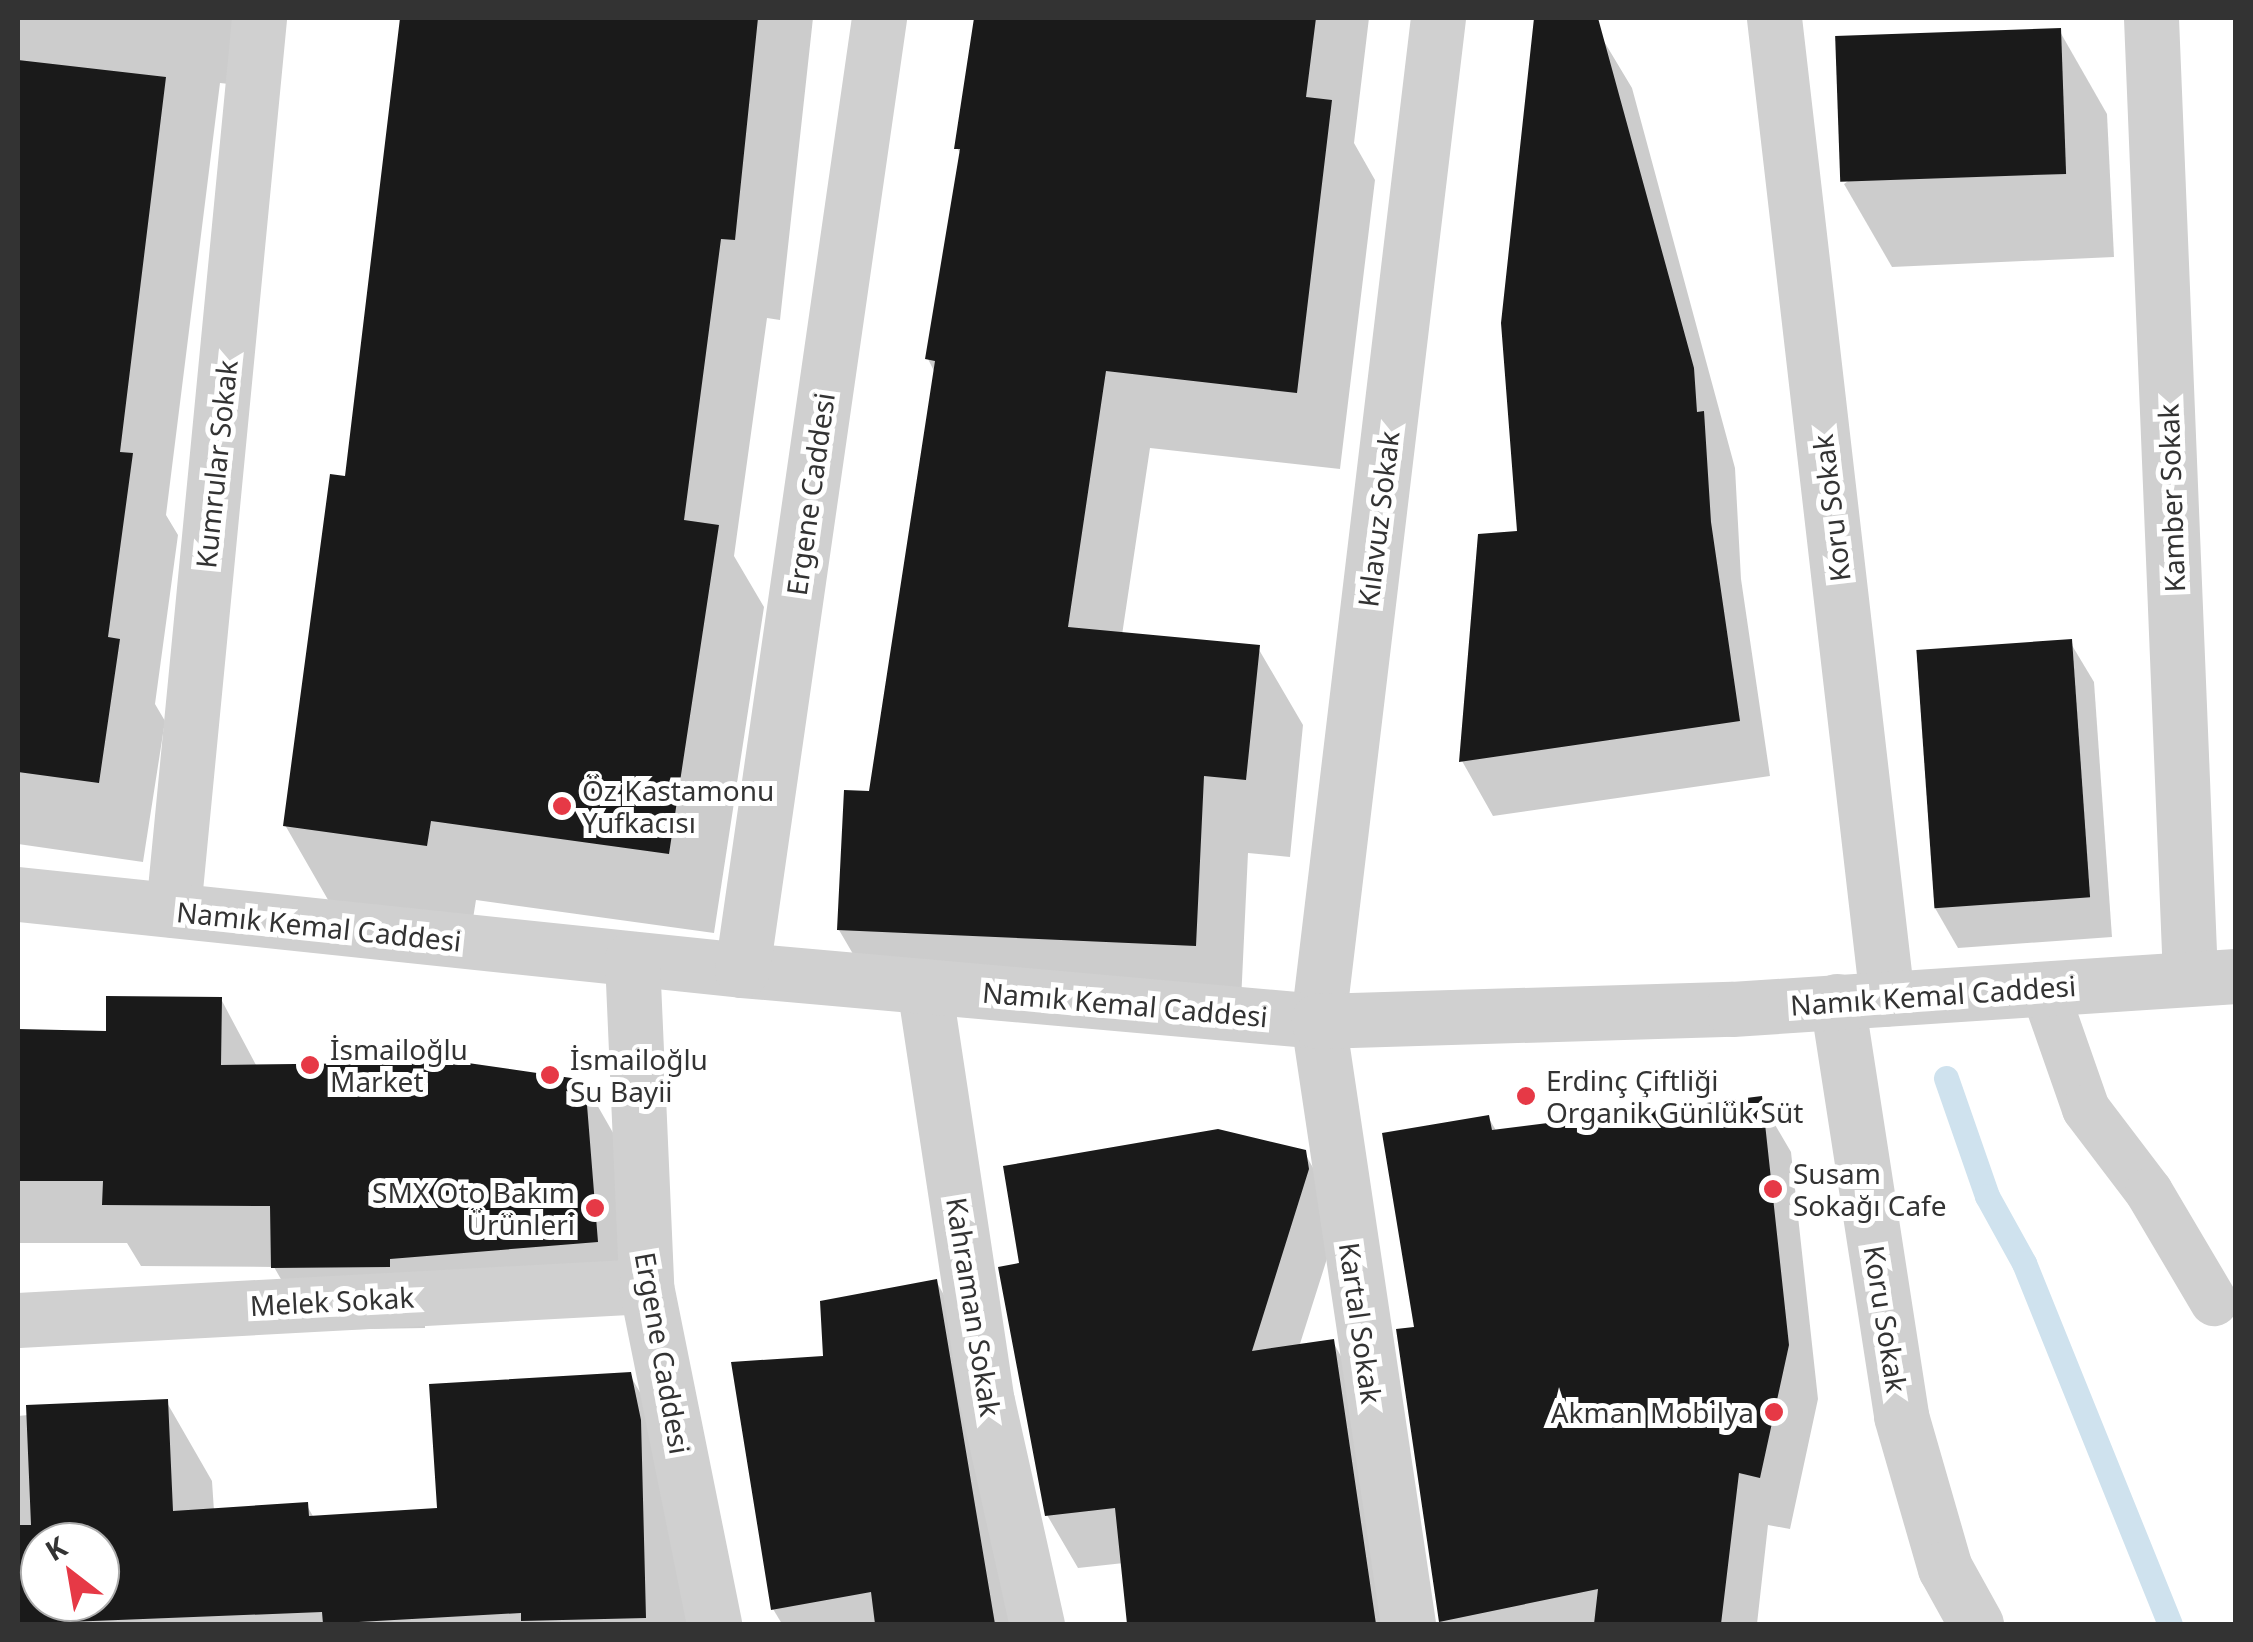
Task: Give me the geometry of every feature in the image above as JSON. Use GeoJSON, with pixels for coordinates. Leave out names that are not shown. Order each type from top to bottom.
{"type":"FeatureCollection","features":[{"type":"Feature","properties":{"kind":"street","name":"Kumrular Sokak"},"geometry":{"type":"LineString","coordinates":[[173,910],[260,18]]}},
{"type":"Feature","properties":{"kind":"street","name":"Ergene Caddesi"},"geometry":{"type":"LineString","coordinates":[[742,970],[879,18]]}},
{"type":"Feature","properties":{"kind":"street","name":"Kılavuz Sokak"},"geometry":{"type":"LineString","coordinates":[[1318,1021],[1438,18]]}},
{"type":"Feature","properties":{"kind":"street","name":"Koru Sokak"},"geometry":{"type":"LineString","coordinates":[[1774,18],[1901,1416],[1944,1568],[1976,1624]]}},
{"type":"Feature","properties":{"kind":"street","name":"Kamber Sokak"},"geometry":{"type":"LineString","coordinates":[[2151,18],[2213,977]]}},
{"type":"Feature","properties":{"kind":"street","name":"Namık Kemal Caddesi"},"geometry":{"type":"LineString","coordinates":[[18,894],[742,970],[1318,1021],[1862,1000],[2213,977]]}},
{"type":"Feature","properties":{"kind":"street","name":"Ergene Caddesi"},"geometry":{"type":"LineString","coordinates":[[632,959],[646,1286],[714,1624]]}},
{"type":"Feature","properties":{"kind":"street","name":"Kahraman Sokak"},"geometry":{"type":"LineString","coordinates":[[924,986],[987,1401],[1037,1624]]}},
{"type":"Feature","properties":{"kind":"street","name":"Kartal Sokak"},"geometry":{"type":"LineString","coordinates":[[1318,1021],[1408,1624]]}},
{"type":"Feature","properties":{"kind":"street","name":"Melek Sokak"},"geometry":{"type":"LineString","coordinates":[[18,1320],[646,1286]]}},
{"type":"Feature","properties":{"kind":"lane"},"geometry":{"type":"LineString","coordinates":[[2044,988],[2086,1109],[2148,1192],[2214,1302]]}},
{"type":"Feature","properties":{"kind":"building"},"geometry":{"type":"Polygon","coordinates":[[[400,18],[758,18],[735,240],[721,239],[684,520],[719,525],[669,854],[431,821],[427,846],[283,826],[330,474],[345,476],[400,18]]]}},
{"type":"Feature","properties":{"kind":"building"},"geometry":{"type":"Polygon","coordinates":[[[974,18],[1316,18],[1306,97],[1332,100],[1297,393],[1106,371],[1068,627],[1260,645],[1246,780],[1204,776],[1196,946],[837,930],[844,790],[869,791],[935,361],[925,359],[960,149],[954,149],[974,18]]]}},
{"type":"Feature","properties":{"kind":"building"},"geometry":{"type":"Polygon","coordinates":[[[1534,18],[1598,18],[1694,368],[1697,412],[1704,411],[1711,522],[1740,721],[1459,762],[1478,534],[1517,531],[1501,323],[1534,18]]]}},
{"type":"Feature","properties":{"kind":"building"},"geometry":{"type":"Polygon","coordinates":[[[2061,28],[2066,174],[1840,182],[1835,36],[2061,28]]]}},
{"type":"Feature","properties":{"kind":"building"},"geometry":{"type":"Polygon","coordinates":[[[18,60],[166,77],[120,452],[133,453],[108,637],[120,639],[99,783],[18,772],[18,60]]]}},
{"type":"Feature","properties":{"kind":"building"},"geometry":{"type":"Polygon","coordinates":[[[2072,639],[2090,897],[1934,908],[1916,650],[2072,639]]]}},
{"type":"Feature","properties":{"kind":"building"},"geometry":{"type":"Polygon","coordinates":[[[106,996],[222,997],[221,1065],[461,1062],[585,1080],[598,1242],[390,1259],[390,1267],[271,1268],[270,1206],[102,1205],[103,1181],[18,1181],[18,1029],[106,1031],[106,996]]]}},
{"type":"Feature","properties":{"kind":"building"},"geometry":{"type":"Polygon","coordinates":[[[1762,1096],[1789,1345],[1760,1478],[1739,1473],[1721,1624],[1594,1624],[1598,1589],[1439,1622],[1396,1329],[1414,1327],[1382,1133],[1489,1115],[1492,1130],[1762,1096]]]}},
{"type":"Feature","properties":{"kind":"building"},"geometry":{"type":"Polygon","coordinates":[[[1218,1129],[1306,1150],[1309,1169],[1252,1351],[1334,1339],[1376,1624],[1127,1624],[1115,1508],[1045,1516],[998,1267],[1019,1263],[1003,1166],[1218,1129]]]}},
{"type":"Feature","properties":{"kind":"building"},"geometry":{"type":"Polygon","coordinates":[[[937,1279],[995,1624],[875,1624],[871,1592],[771,1610],[731,1362],[823,1356],[820,1301],[937,1279]]]}},
{"type":"Feature","properties":{"kind":"building"},"geometry":{"type":"Polygon","coordinates":[[[631,1372],[641,1420],[646,1618],[521,1621],[521,1613],[323,1624],[322,1612],[120,1620],[120,1522],[31,1522],[26,1405],[168,1399],[173,1511],[308,1502],[309,1516],[437,1508],[429,1384],[631,1372]]]}},
{"type":"Feature","properties":{"kind":"building"},"geometry":{"type":"Polygon","coordinates":[[[18,1525],[20,1622],[69,1622],[18,1624],[18,1525]]]}},
{"type":"Feature","properties":{"kind":"waterway"},"geometry":{"type":"LineString","coordinates":[[1946,1078],[1987,1196],[2024,1263],[2170,1624]]}},
{"type":"Feature","properties":{"kind":"place","name":"Öz Kastamonu Yufkacısı"},"geometry":{"type":"Point","coordinates":[562,806]}},
{"type":"Feature","properties":{"kind":"place","name":"İsmailoğlu Market"},"geometry":{"type":"Point","coordinates":[310,1065]}},
{"type":"Feature","properties":{"kind":"place","name":"İsmailoğlu Su Bayii"},"geometry":{"type":"Point","coordinates":[550,1075]}},
{"type":"Feature","properties":{"kind":"place","name":"Erdinç Çiftliği Organik Günlük Süt"},"geometry":{"type":"Point","coordinates":[1526,1096]}},
{"type":"Feature","properties":{"kind":"place","name":"Susam Sokağı Cafe"},"geometry":{"type":"Point","coordinates":[1773,1189]}},
{"type":"Feature","properties":{"kind":"place","name":"SMX Oto Bakım Ürünleri"},"geometry":{"type":"Point","coordinates":[595,1208]}},
{"type":"Feature","properties":{"kind":"place","name":"Akman Mobilya"},"geometry":{"type":"Point","coordinates":[1774,1412]}}]}
